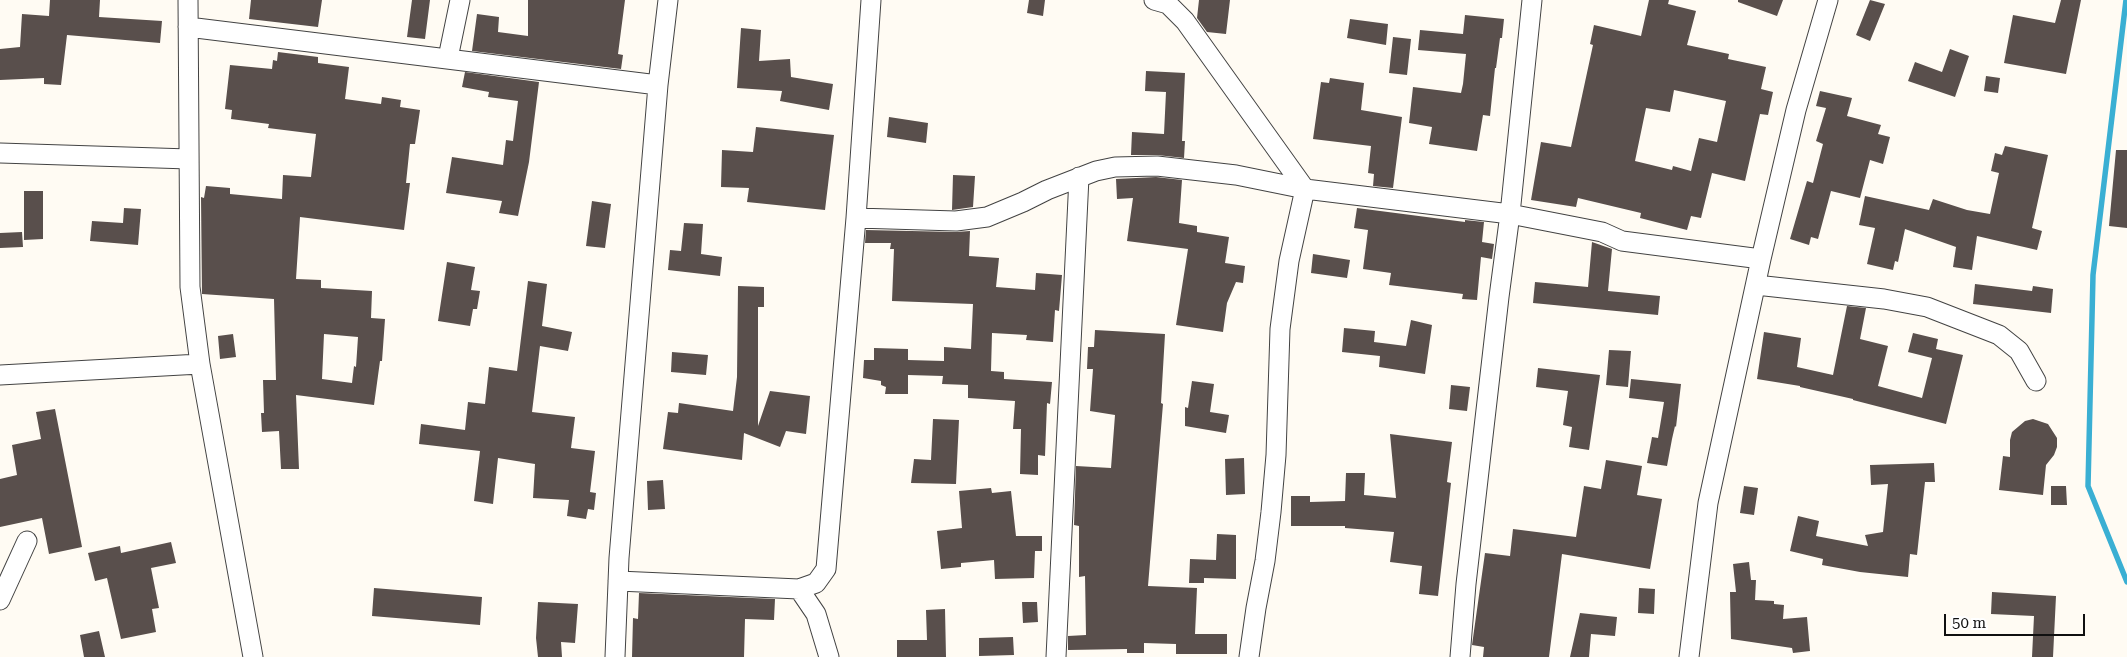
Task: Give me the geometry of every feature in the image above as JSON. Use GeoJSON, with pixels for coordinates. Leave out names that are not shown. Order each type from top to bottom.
{"type":"FeatureCollection","features":[{"type":"Feature","properties":{"kind":"street"},"geometry":{"type":"LineString","coordinates":[[188,0],[190,287],[200,364],[253,657]]}},
{"type":"Feature","properties":{"kind":"street"},"geometry":{"type":"LineString","coordinates":[[448,58],[460,0]]}},
{"type":"Feature","properties":{"kind":"street"},"geometry":{"type":"LineString","coordinates":[[615,657],[618,581],[658,85],[668,0]]}},
{"type":"Feature","properties":{"kind":"street"},"geometry":{"type":"LineString","coordinates":[[618,581],[799,589],[816,583],[826,570],[856,218],[871,0]]}},
{"type":"Feature","properties":{"kind":"street"},"geometry":{"type":"LineString","coordinates":[[1154,0],[1168,4],[1185,21],[1305,189],[1289,261],[1280,329],[1276,455],[1271,512],[1266,561],[1256,608],[1249,657]]}},
{"type":"Feature","properties":{"kind":"street"},"geometry":{"type":"LineString","coordinates":[[1460,657],[1532,0]]}},
{"type":"Feature","properties":{"kind":"street"},"geometry":{"type":"LineString","coordinates":[[1689,657],[1708,502],[1761,259],[1796,110],[1828,0]]}},
{"type":"Feature","properties":{"kind":"street"},"geometry":{"type":"LineString","coordinates":[[188,27],[658,85]]}},
{"type":"Feature","properties":{"kind":"street"},"geometry":{"type":"LineString","coordinates":[[0,153],[189,159]]}},
{"type":"Feature","properties":{"kind":"street"},"geometry":{"type":"LineString","coordinates":[[856,218],[956,221],[987,218],[1080,177],[1115,167],[1157,166],[1236,175],[1305,189],[1510,214],[1602,232],[1622,241],[1761,259]]}},
{"type":"Feature","properties":{"kind":"street"},"geometry":{"type":"LineString","coordinates":[[1056,657],[1080,177]]}},
{"type":"Feature","properties":{"kind":"street"},"geometry":{"type":"LineString","coordinates":[[1756,286],[1884,299],[1927,307],[1999,335],[2019,351],[2036,381]]}},
{"type":"Feature","properties":{"kind":"street"},"geometry":{"type":"LineString","coordinates":[[0,375],[200,364]]}},
{"type":"Feature","properties":{"kind":"street"},"geometry":{"type":"LineString","coordinates":[[0,600],[27,541]]}},
{"type":"Feature","properties":{"kind":"street"},"geometry":{"type":"LineString","coordinates":[[799,589],[816,614],[830,657]]}},
{"type":"Feature","properties":{"kind":"building"},"geometry":{"type":"Polygon","coordinates":[[[50,0],[100,0],[99,17],[162,21],[160,43],[67,35],[61,85],[44,84],[44,78],[0,80],[0,49],[20,47],[22,14],[49,16],[50,0]]]}},
{"type":"Feature","properties":{"kind":"building"},"geometry":{"type":"Polygon","coordinates":[[[251,0],[322,0],[318,27],[249,19],[251,0]]]}},
{"type":"Feature","properties":{"kind":"building"},"geometry":{"type":"Polygon","coordinates":[[[412,0],[430,0],[425,39],[407,37],[412,0]]]}},
{"type":"Feature","properties":{"kind":"building"},"geometry":{"type":"Polygon","coordinates":[[[528,0],[625,0],[618,54],[623,55],[621,69],[472,51],[477,14],[499,17],[498,32],[528,36],[528,0]]]}},
{"type":"Feature","properties":{"kind":"building"},"geometry":{"type":"Polygon","coordinates":[[[1029,0],[1045,0],[1043,16],[1027,13],[1029,0]]]}},
{"type":"Feature","properties":{"kind":"building"},"geometry":{"type":"Polygon","coordinates":[[[1199,0],[1230,0],[1226,34],[1207,32],[1197,18],[1199,0]]]}},
{"type":"Feature","properties":{"kind":"building"},"geometry":{"type":"Polygon","coordinates":[[[1649,0],[1669,0],[1668,4],[1696,11],[1687,45],[1729,54],[1728,59],[1766,67],[1761,89],[1773,92],[1768,115],[1760,114],[1745,181],[1712,173],[1701,218],[1691,216],[1687,230],[1640,218],[1641,213],[1578,198],[1576,207],[1531,200],[1541,142],[1571,147],[1593,45],[1590,44],[1594,25],[1641,36],[1649,0]],[[1674,90],[1670,112],[1646,108],[1635,161],[1672,170],[1673,166],[1691,171],[1699,138],[1717,142],[1726,101],[1674,90]]]}},
{"type":"Feature","properties":{"kind":"building"},"geometry":{"type":"Polygon","coordinates":[[[1738,0],[1783,0],[1777,16],[1738,2],[1738,0]]]}},
{"type":"Feature","properties":{"kind":"building"},"geometry":{"type":"Polygon","coordinates":[[[1870,0],[1885,4],[1870,41],[1856,35],[1870,0]]]}},
{"type":"Feature","properties":{"kind":"building"},"geometry":{"type":"Polygon","coordinates":[[[2061,0],[2081,0],[2066,74],[2004,63],[2013,15],[2055,23],[2061,0]]]}},
{"type":"Feature","properties":{"kind":"building"},"geometry":{"type":"Polygon","coordinates":[[[1465,15],[1504,19],[1495,68],[1490,116],[1483,115],[1477,151],[1429,144],[1432,127],[1409,123],[1413,87],[1461,93],[1463,84],[1466,54],[1418,50],[1420,30],[1463,34],[1465,15]]]}},
{"type":"Feature","properties":{"kind":"building"},"geometry":{"type":"Polygon","coordinates":[[[1350,19],[1388,24],[1386,45],[1347,38],[1350,19]]]}},
{"type":"Feature","properties":{"kind":"building"},"geometry":{"type":"Polygon","coordinates":[[[741,28],[761,30],[759,61],[790,59],[791,77],[833,84],[829,110],[780,101],[782,91],[737,88],[741,28]]]}},
{"type":"Feature","properties":{"kind":"building"},"geometry":{"type":"Polygon","coordinates":[[[1393,37],[1411,39],[1407,75],[1389,73],[1393,37]]]}},
{"type":"Feature","properties":{"kind":"building"},"geometry":{"type":"Polygon","coordinates":[[[1950,49],[1969,56],[1955,97],[1908,81],[1915,62],[1942,72],[1950,49]]]}},
{"type":"Feature","properties":{"kind":"building"},"geometry":{"type":"Polygon","coordinates":[[[278,52],[318,57],[318,63],[349,67],[345,99],[381,104],[382,97],[401,100],[400,107],[420,110],[415,144],[410,144],[406,183],[410,183],[404,230],[300,217],[296,279],[321,280],[321,288],[372,291],[371,318],[385,319],[382,361],[380,361],[374,405],[296,395],[299,469],[281,469],[279,431],[262,432],[261,413],[264,413],[263,380],[276,380],[274,299],[202,294],[201,197],[204,198],[206,186],[230,188],[230,194],[282,199],[283,175],[311,177],[316,134],[268,128],[269,124],[231,119],[232,110],[225,109],[230,65],[272,69],[273,60],[277,61],[278,52]],[[324,334],[322,379],[352,383],[354,366],[356,367],[358,337],[324,334]]]}},
{"type":"Feature","properties":{"kind":"building"},"geometry":{"type":"Polygon","coordinates":[[[1146,71],[1185,73],[1182,141],[1185,141],[1184,158],[1131,155],[1132,132],[1164,134],[1166,92],[1145,91],[1146,71]]]}},
{"type":"Feature","properties":{"kind":"building"},"geometry":{"type":"Polygon","coordinates":[[[465,72],[539,82],[529,162],[518,216],[499,213],[502,201],[446,193],[452,157],[503,165],[506,140],[513,141],[518,101],[488,97],[489,92],[462,87],[465,72]]]}},
{"type":"Feature","properties":{"kind":"building"},"geometry":{"type":"Polygon","coordinates":[[[1986,76],[2000,78],[1998,93],[1984,91],[1986,76]]]}},
{"type":"Feature","properties":{"kind":"building"},"geometry":{"type":"Polygon","coordinates":[[[1330,78],[1364,83],[1361,110],[1402,117],[1393,188],[1373,186],[1374,174],[1368,173],[1371,146],[1313,139],[1321,82],[1329,83],[1330,78]]]}},
{"type":"Feature","properties":{"kind":"building"},"geometry":{"type":"Polygon","coordinates":[[[1820,91],[1852,98],[1847,116],[1881,125],[1878,134],[1890,137],[1883,164],[1870,160],[1860,198],[1831,191],[1818,239],[1811,237],[1809,245],[1790,239],[1807,181],[1813,183],[1823,144],[1816,141],[1826,108],[1816,106],[1820,91]]]}},
{"type":"Feature","properties":{"kind":"building"},"geometry":{"type":"Polygon","coordinates":[[[889,117],[928,123],[926,143],[887,137],[889,117]]]}},
{"type":"Feature","properties":{"kind":"building"},"geometry":{"type":"Polygon","coordinates":[[[756,127],[834,135],[825,210],[747,202],[749,188],[721,187],[722,150],[753,152],[756,127]]]}},
{"type":"Feature","properties":{"kind":"building"},"geometry":{"type":"Polygon","coordinates":[[[2005,146],[2048,155],[2032,228],[2042,231],[2037,250],[1977,236],[1972,270],[1953,267],[1956,247],[1905,229],[1898,262],[1895,261],[1893,270],[1867,264],[1875,228],[1859,225],[1865,196],[1929,210],[1933,199],[1967,210],[1990,214],[1999,173],[1991,171],[1995,153],[2002,155],[2005,146]]]}},
{"type":"Feature","properties":{"kind":"building"},"geometry":{"type":"Polygon","coordinates":[[[2116,150],[2127,150],[2127,228],[2109,226],[2116,150]]]}},
{"type":"Feature","properties":{"kind":"building"},"geometry":{"type":"Polygon","coordinates":[[[953,175],[975,176],[973,207],[952,210],[953,175]]]}},
{"type":"Feature","properties":{"kind":"building"},"geometry":{"type":"Polygon","coordinates":[[[1156,177],[1182,180],[1179,223],[1197,226],[1197,232],[1229,237],[1225,263],[1245,266],[1243,283],[1236,282],[1227,303],[1223,332],[1176,325],[1188,249],[1127,241],[1133,198],[1117,199],[1116,179],[1156,177]]]}},
{"type":"Feature","properties":{"kind":"building"},"geometry":{"type":"Polygon","coordinates":[[[24,191],[43,191],[43,239],[24,240],[24,191]]]}},
{"type":"Feature","properties":{"kind":"building"},"geometry":{"type":"Polygon","coordinates":[[[592,201],[611,204],[605,248],[586,246],[592,201]]]}},
{"type":"Feature","properties":{"kind":"building"},"geometry":{"type":"Polygon","coordinates":[[[124,208],[141,209],[138,245],[90,241],[92,221],[123,223],[124,208]]]}},
{"type":"Feature","properties":{"kind":"building"},"geometry":{"type":"Polygon","coordinates":[[[1357,208],[1465,222],[1465,220],[1484,222],[1482,242],[1494,244],[1492,259],[1481,257],[1477,300],[1462,299],[1463,294],[1389,285],[1391,273],[1363,269],[1368,230],[1354,228],[1357,208]]]}},
{"type":"Feature","properties":{"kind":"building"},"geometry":{"type":"Polygon","coordinates":[[[684,223],[703,224],[701,254],[722,257],[720,276],[668,270],[670,250],[681,251],[684,223]]]}},
{"type":"Feature","properties":{"kind":"building"},"geometry":{"type":"Polygon","coordinates":[[[866,230],[970,231],[969,256],[999,258],[996,287],[1035,290],[1036,273],[1062,275],[1059,311],[1055,310],[1053,342],[1026,340],[1027,335],[992,333],[991,371],[1004,372],[1004,379],[1052,382],[1050,404],[1047,403],[1045,456],[1038,455],[1038,475],[1020,474],[1021,429],[1013,429],[1015,401],[968,398],[968,385],[942,384],[943,376],[908,375],[908,394],[885,394],[886,387],[881,385],[881,381],[863,378],[864,360],[874,360],[874,348],[908,349],[908,360],[944,361],[944,347],[971,349],[973,304],[892,301],[894,249],[890,249],[891,243],[865,243],[866,230]]]}},
{"type":"Feature","properties":{"kind":"building"},"geometry":{"type":"Polygon","coordinates":[[[22,232],[23,247],[0,248],[0,233],[22,232]]]}},
{"type":"Feature","properties":{"kind":"building"},"geometry":{"type":"Polygon","coordinates":[[[1592,242],[1612,249],[1608,291],[1660,296],[1658,315],[1533,303],[1535,282],[1588,287],[1592,242]]]}},
{"type":"Feature","properties":{"kind":"building"},"geometry":{"type":"Polygon","coordinates":[[[1313,254],[1350,260],[1347,278],[1311,273],[1313,254]]]}},
{"type":"Feature","properties":{"kind":"building"},"geometry":{"type":"Polygon","coordinates":[[[447,262],[475,267],[471,290],[480,291],[477,309],[473,309],[470,326],[438,321],[447,262]]]}},
{"type":"Feature","properties":{"kind":"building"},"geometry":{"type":"Polygon","coordinates":[[[528,281],[547,284],[542,326],[572,332],[568,351],[540,346],[532,412],[575,417],[571,448],[595,451],[590,492],[596,493],[594,510],[588,509],[586,519],[567,516],[569,500],[533,498],[535,464],[498,458],[493,504],[474,501],[480,451],[419,444],[421,424],[465,430],[468,402],[485,404],[489,367],[517,371],[528,281]]]}},
{"type":"Feature","properties":{"kind":"building"},"geometry":{"type":"Polygon","coordinates":[[[1975,284],[2032,291],[2033,286],[2053,289],[2051,313],[1973,304],[1975,284]]]}},
{"type":"Feature","properties":{"kind":"building"},"geometry":{"type":"Polygon","coordinates":[[[738,286],[764,287],[764,307],[758,307],[758,426],[770,391],[810,396],[806,434],[786,431],[780,447],[744,433],[742,460],[663,449],[668,412],[678,413],[679,403],[733,411],[737,377],[738,286]]]}},
{"type":"Feature","properties":{"kind":"building"},"geometry":{"type":"Polygon","coordinates":[[[1847,306],[1866,308],[1860,339],[1888,346],[1878,386],[1922,398],[1932,358],[1908,352],[1913,333],[1938,339],[1936,349],[1963,355],[1946,424],[1800,386],[1757,379],[1764,332],[1801,338],[1797,367],[1833,375],[1847,306]]]}},
{"type":"Feature","properties":{"kind":"building"},"geometry":{"type":"Polygon","coordinates":[[[1411,320],[1432,325],[1425,374],[1379,367],[1380,356],[1342,352],[1344,328],[1375,331],[1374,342],[1406,346],[1411,320]]]}},
{"type":"Feature","properties":{"kind":"building"},"geometry":{"type":"Polygon","coordinates":[[[1095,330],[1165,334],[1161,403],[1163,404],[1148,586],[1197,588],[1195,634],[1227,634],[1227,654],[1176,654],[1176,644],[1144,643],[1144,653],[1127,653],[1127,649],[1068,650],[1068,636],[1086,635],[1085,576],[1079,577],[1079,526],[1074,525],[1076,466],[1111,468],[1115,415],[1090,411],[1093,369],[1087,369],[1088,347],[1094,347],[1095,330]]]}},
{"type":"Feature","properties":{"kind":"building"},"geometry":{"type":"Polygon","coordinates":[[[233,334],[236,357],[220,359],[218,336],[233,334]]]}},
{"type":"Feature","properties":{"kind":"building"},"geometry":{"type":"Polygon","coordinates":[[[1609,350],[1631,351],[1628,387],[1606,385],[1609,350]]]}},
{"type":"Feature","properties":{"kind":"building"},"geometry":{"type":"Polygon","coordinates":[[[672,352],[708,355],[706,375],[671,372],[672,352]]]}},
{"type":"Feature","properties":{"kind":"building"},"geometry":{"type":"Polygon","coordinates":[[[1538,368],[1600,375],[1589,450],[1569,447],[1572,427],[1563,425],[1568,391],[1536,387],[1538,368]]]}},
{"type":"Feature","properties":{"kind":"building"},"geometry":{"type":"Polygon","coordinates":[[[1631,379],[1681,384],[1676,427],[1667,466],[1647,463],[1652,437],[1658,438],[1664,402],[1629,398],[1631,379]]]}},
{"type":"Feature","properties":{"kind":"building"},"geometry":{"type":"Polygon","coordinates":[[[1192,381],[1214,384],[1210,412],[1229,415],[1226,433],[1185,426],[1185,407],[1188,408],[1192,381]]]}},
{"type":"Feature","properties":{"kind":"building"},"geometry":{"type":"Polygon","coordinates":[[[1451,385],[1470,387],[1467,411],[1449,409],[1451,385]]]}},
{"type":"Feature","properties":{"kind":"building"},"geometry":{"type":"Polygon","coordinates":[[[55,409],[82,547],[49,554],[42,518],[0,527],[0,479],[17,475],[12,445],[41,439],[36,412],[55,409]]]}},
{"type":"Feature","properties":{"kind":"building"},"geometry":{"type":"Polygon","coordinates":[[[933,419],[959,420],[956,484],[911,483],[914,459],[931,460],[933,419]]]}},
{"type":"Feature","properties":{"kind":"building"},"geometry":{"type":"Polygon","coordinates":[[[2033,419],[2048,424],[2057,438],[2057,447],[2054,455],[2046,465],[2043,495],[1999,490],[2003,456],[2010,457],[2012,432],[2025,421],[2033,419]]]}},
{"type":"Feature","properties":{"kind":"building"},"geometry":{"type":"Polygon","coordinates":[[[1390,434],[1452,442],[1447,482],[1451,483],[1438,596],[1419,594],[1422,566],[1390,562],[1394,532],[1345,528],[1345,526],[1291,526],[1291,496],[1310,496],[1310,502],[1345,501],[1346,473],[1365,473],[1364,495],[1396,498],[1390,434]]]}},
{"type":"Feature","properties":{"kind":"building"},"geometry":{"type":"Polygon","coordinates":[[[1244,458],[1245,494],[1226,495],[1225,459],[1244,458]]]}},
{"type":"Feature","properties":{"kind":"building"},"geometry":{"type":"Polygon","coordinates":[[[1606,460],[1642,466],[1637,495],[1662,499],[1650,569],[1562,554],[1549,657],[1483,657],[1484,647],[1472,645],[1485,553],[1510,556],[1513,529],[1576,537],[1584,486],[1601,489],[1606,460]]]}},
{"type":"Feature","properties":{"kind":"building"},"geometry":{"type":"Polygon","coordinates":[[[1934,463],[1935,482],[1925,482],[1917,555],[1910,554],[1908,577],[1860,572],[1822,565],[1823,559],[1790,551],[1798,516],[1819,521],[1816,536],[1868,546],[1865,535],[1883,532],[1888,484],[1871,485],[1870,465],[1934,463]]]}},
{"type":"Feature","properties":{"kind":"building"},"geometry":{"type":"Polygon","coordinates":[[[663,480],[665,509],[648,510],[647,481],[663,480]]]}},
{"type":"Feature","properties":{"kind":"building"},"geometry":{"type":"Polygon","coordinates":[[[1744,486],[1758,488],[1754,515],[1740,513],[1744,486]]]}},
{"type":"Feature","properties":{"kind":"building"},"geometry":{"type":"Polygon","coordinates":[[[2051,486],[2066,486],[2067,505],[2051,505],[2051,486]]]}},
{"type":"Feature","properties":{"kind":"building"},"geometry":{"type":"Polygon","coordinates":[[[991,488],[992,493],[1011,491],[1016,536],[1042,536],[1042,551],[1035,551],[1034,578],[995,579],[994,560],[961,563],[961,567],[941,569],[937,531],[962,528],[959,491],[991,488]]]}},
{"type":"Feature","properties":{"kind":"building"},"geometry":{"type":"Polygon","coordinates":[[[1217,534],[1236,535],[1236,579],[1204,578],[1204,583],[1189,583],[1190,559],[1216,560],[1217,534]]]}},
{"type":"Feature","properties":{"kind":"building"},"geometry":{"type":"Polygon","coordinates":[[[171,542],[176,563],[151,568],[159,608],[152,609],[156,632],[121,639],[107,578],[95,581],[88,553],[120,546],[121,553],[171,542]]]}},
{"type":"Feature","properties":{"kind":"building"},"geometry":{"type":"Polygon","coordinates":[[[1749,562],[1751,580],[1756,580],[1755,600],[1774,601],[1774,604],[1784,605],[1783,619],[1807,617],[1810,651],[1793,653],[1792,648],[1731,639],[1730,592],[1736,592],[1733,564],[1749,562]]]}},
{"type":"Feature","properties":{"kind":"building"},"geometry":{"type":"Polygon","coordinates":[[[374,588],[482,597],[480,625],[372,616],[374,588]]]}},
{"type":"Feature","properties":{"kind":"building"},"geometry":{"type":"Polygon","coordinates":[[[1639,588],[1655,589],[1654,614],[1638,613],[1639,588]]]}},
{"type":"Feature","properties":{"kind":"building"},"geometry":{"type":"Polygon","coordinates":[[[1992,592],[2056,596],[2053,657],[2032,657],[2034,616],[1991,614],[1992,592]]]}},
{"type":"Feature","properties":{"kind":"building"},"geometry":{"type":"Polygon","coordinates":[[[639,593],[775,599],[774,620],[745,619],[744,657],[632,657],[633,618],[638,619],[639,593]]]}},
{"type":"Feature","properties":{"kind":"building"},"geometry":{"type":"Polygon","coordinates":[[[538,602],[578,604],[575,643],[561,642],[562,657],[538,657],[536,638],[538,602]]]}},
{"type":"Feature","properties":{"kind":"building"},"geometry":{"type":"Polygon","coordinates":[[[1022,602],[1037,602],[1038,622],[1023,623],[1022,602]]]}},
{"type":"Feature","properties":{"kind":"building"},"geometry":{"type":"Polygon","coordinates":[[[945,609],[946,657],[897,657],[897,640],[927,640],[926,610],[945,609]]]}},
{"type":"Feature","properties":{"kind":"building"},"geometry":{"type":"Polygon","coordinates":[[[1580,613],[1617,617],[1615,636],[1591,634],[1589,657],[1570,657],[1580,613]]]}},
{"type":"Feature","properties":{"kind":"building"},"geometry":{"type":"Polygon","coordinates":[[[99,631],[105,657],[84,657],[80,635],[99,631]]]}},
{"type":"Feature","properties":{"kind":"building"},"geometry":{"type":"Polygon","coordinates":[[[1013,637],[1014,655],[979,656],[979,638],[1013,637]]]}},
{"type":"Feature","properties":{"kind":"waterway"},"geometry":{"type":"LineString","coordinates":[[2126,0],[2093,275],[2088,486],[2127,582]]}}]}
